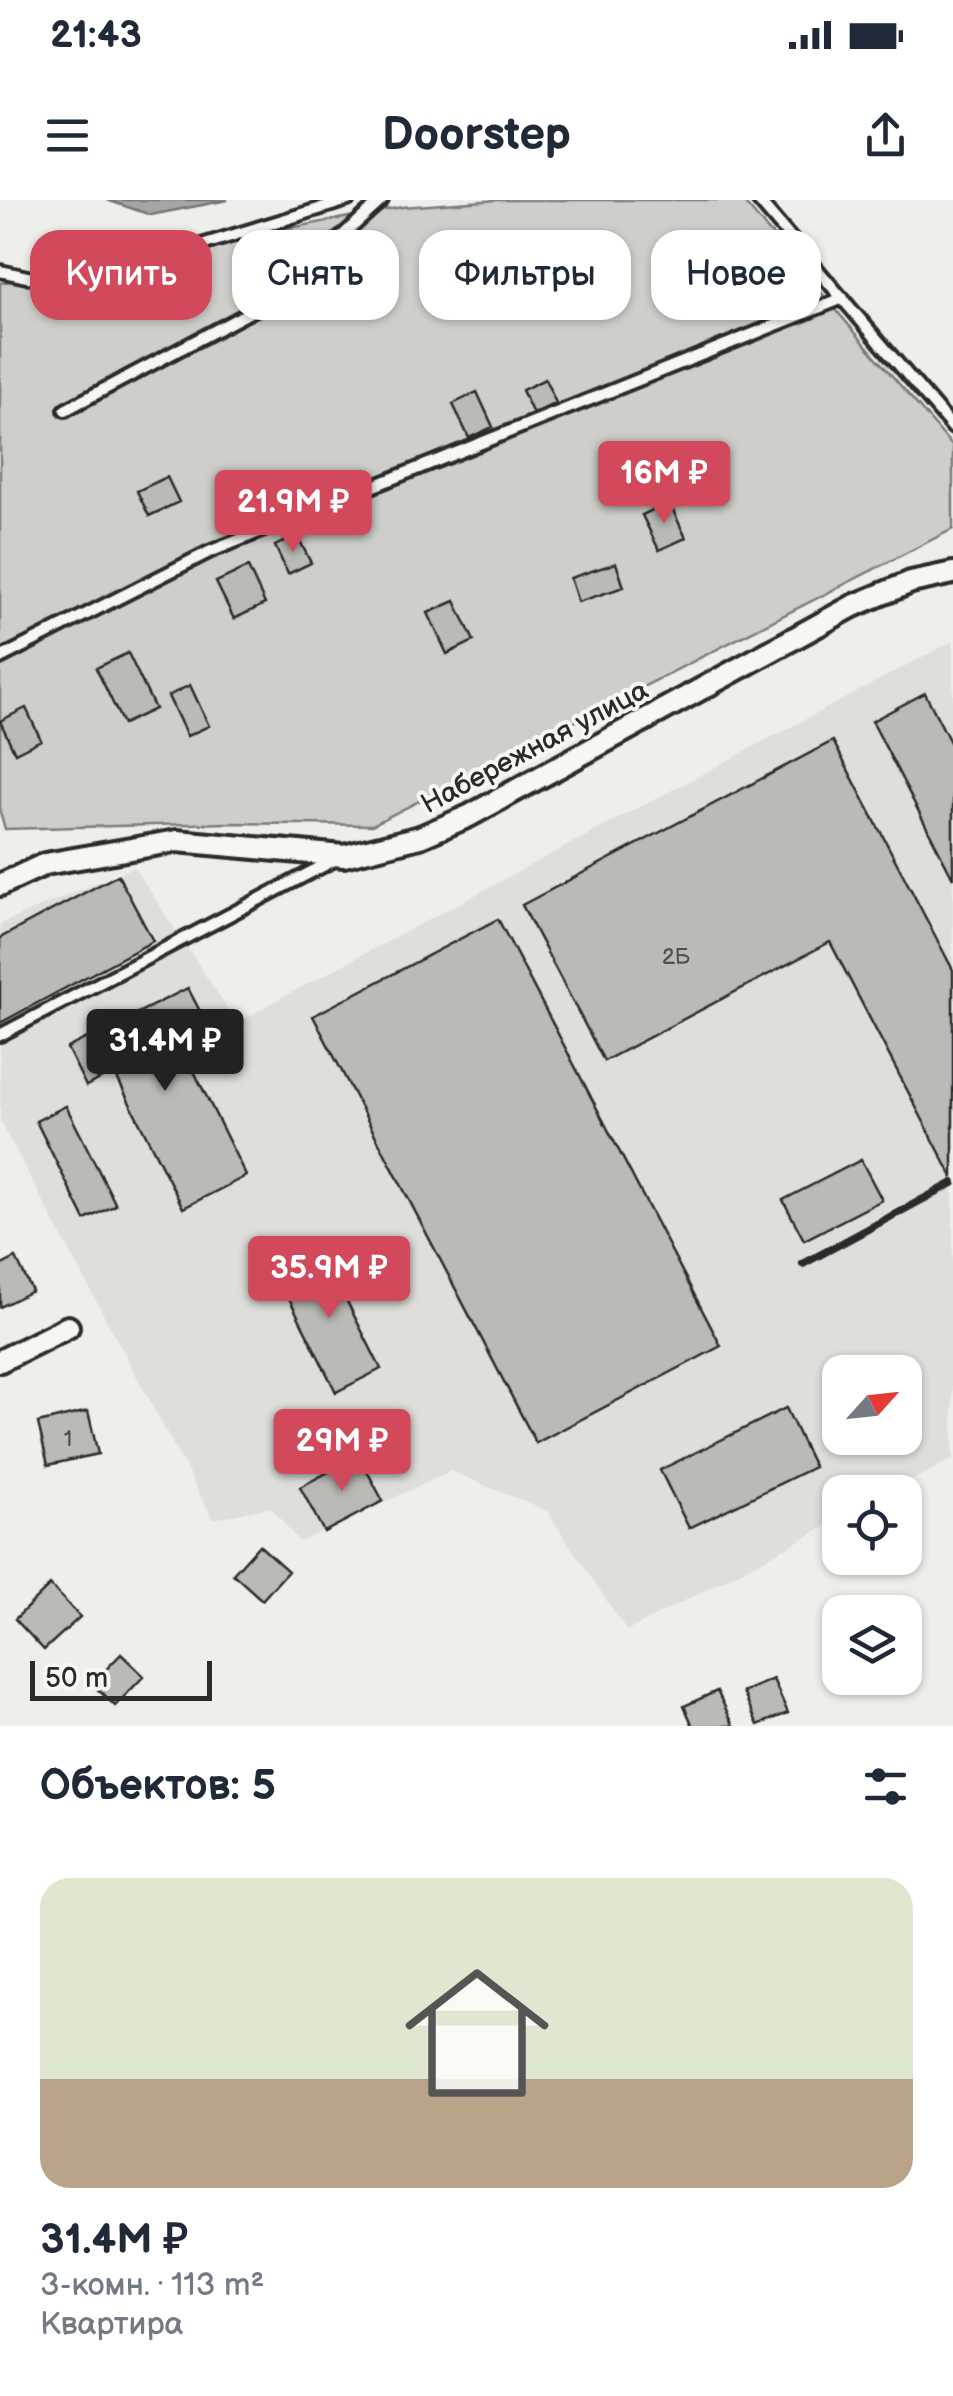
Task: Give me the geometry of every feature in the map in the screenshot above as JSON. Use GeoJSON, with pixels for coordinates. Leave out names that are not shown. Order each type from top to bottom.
{"type":"FeatureCollection","features":[{"type":"Feature","properties":{"kind":"street","name":"Набережная улица"},"geometry":{"type":"LineString","coordinates":[[0,885],[45,864],[178,841],[344,856],[420,837],[469,816],[853,606],[911,582],[953,573]]}},
{"type":"Feature","properties":{"kind":"street"},"geometry":{"type":"LineString","coordinates":[[0,1360],[68,1327]]}},
{"type":"Feature","properties":{"kind":"lane"},"geometry":{"type":"LineString","coordinates":[[0,271],[68,286],[348,200]]}},
{"type":"Feature","properties":{"kind":"lane"},"geometry":{"type":"LineString","coordinates":[[65,410],[269,302],[382,200]]}},
{"type":"Feature","properties":{"kind":"lane"},"geometry":{"type":"LineString","coordinates":[[758,200],[953,428]]}},
{"type":"Feature","properties":{"kind":"lane"},"geometry":{"type":"LineString","coordinates":[[0,658],[209,552],[843,298]]}},
{"type":"Feature","properties":{"kind":"lane"},"geometry":{"type":"LineString","coordinates":[[0,1034],[344,856]]}},
{"type":"Feature","properties":{"kind":"shaded area"},"geometry":{"type":"Polygon","coordinates":[[[107,200],[228,200],[151,215],[107,200]]]}},
{"type":"Feature","properties":{"kind":"shaded area"},"geometry":{"type":"Polygon","coordinates":[[[499,200],[742,200],[768,230],[651,230],[651,320],[821,320],[821,292],[953,447],[953,529],[372,825],[228,823],[5,829],[0,812],[0,283],[30,277],[30,320],[212,320],[212,243],[232,239],[232,320],[399,320],[399,230],[280,230],[402,207],[499,200]]]}},
{"type":"Feature","properties":{"kind":"shaded area"},"geometry":{"type":"Polygon","coordinates":[[[953,641],[953,1459],[922,1475],[822,1475],[822,1528],[627,1631],[547,1511],[451,1471],[299,1542],[271,1507],[213,1519],[0,1121],[0,924],[134,867],[237,1023],[953,641]]]}},
{"type":"Feature","properties":{"kind":"building"},"geometry":{"type":"Polygon","coordinates":[[[545,379],[556,403],[533,414],[522,390],[545,379]]]}},
{"type":"Feature","properties":{"kind":"building"},"geometry":{"type":"Polygon","coordinates":[[[477,392],[493,427],[469,438],[453,404],[477,392]]]}},
{"type":"Feature","properties":{"kind":"building"},"geometry":{"type":"Polygon","coordinates":[[[270,474],[280,495],[258,506],[247,484],[270,474]]]}},
{"type":"Feature","properties":{"kind":"building"},"geometry":{"type":"Polygon","coordinates":[[[167,477],[179,502],[149,516],[137,491],[167,477]]]}},
{"type":"Feature","properties":{"kind":"building"},"geometry":{"type":"Polygon","coordinates":[[[669,502],[686,538],[659,550],[642,515],[669,502]]]}},
{"type":"Feature","properties":{"kind":"building"},"geometry":{"type":"Polygon","coordinates":[[[297,535],[311,563],[288,574],[275,546],[297,535]]]}},
{"type":"Feature","properties":{"kind":"building"},"geometry":{"type":"Polygon","coordinates":[[[616,563],[624,587],[578,602],[570,578],[616,563]]]}},
{"type":"Feature","properties":{"kind":"building"},"geometry":{"type":"Polygon","coordinates":[[[248,567],[265,604],[234,619],[216,582],[248,567]]]}},
{"type":"Feature","properties":{"kind":"building"},"geometry":{"type":"Polygon","coordinates":[[[455,601],[474,641],[447,654],[428,613],[455,601]]]}},
{"type":"Feature","properties":{"kind":"building"},"geometry":{"type":"Polygon","coordinates":[[[128,653],[155,709],[123,724],[96,668],[128,653]]]}},
{"type":"Feature","properties":{"kind":"building"},"geometry":{"type":"Polygon","coordinates":[[[190,685],[209,726],[187,736],[168,696],[190,685]]]}},
{"type":"Feature","properties":{"kind":"building"},"geometry":{"type":"Polygon","coordinates":[[[925,693],[953,748],[953,878],[872,721],[925,693]]]}},
{"type":"Feature","properties":{"kind":"building"},"geometry":{"type":"Polygon","coordinates":[[[26,708],[41,740],[15,753],[0,721],[26,708]]]}},
{"type":"Feature","properties":{"kind":"building"},"geometry":{"type":"Polygon","coordinates":[[[833,741],[953,970],[953,1178],[830,942],[604,1061],[522,905],[833,741]]]}},
{"type":"Feature","properties":{"kind":"building"},"geometry":{"type":"Polygon","coordinates":[[[118,875],[153,941],[0,1023],[0,938],[118,875]]]}},
{"type":"Feature","properties":{"kind":"building"},"geometry":{"type":"Polygon","coordinates":[[[498,919],[721,1346],[536,1443],[313,1016],[498,919]]]}},
{"type":"Feature","properties":{"kind":"building"},"geometry":{"type":"Polygon","coordinates":[[[188,988],[207,1025],[178,1039],[246,1176],[183,1208],[114,1072],[86,1086],[67,1048],[188,988]]]}},
{"type":"Feature","properties":{"kind":"building"},"geometry":{"type":"Polygon","coordinates":[[[66,1106],[116,1205],[85,1220],[36,1121],[66,1106]]]}},
{"type":"Feature","properties":{"kind":"building"},"geometry":{"type":"Polygon","coordinates":[[[861,1160],[882,1200],[804,1240],[783,1200],[861,1160]]]}},
{"type":"Feature","properties":{"kind":"building"},"geometry":{"type":"Polygon","coordinates":[[[321,1250],[381,1369],[336,1392],[276,1272],[321,1250]]]}},
{"type":"Feature","properties":{"kind":"building"},"geometry":{"type":"Polygon","coordinates":[[[16,1258],[32,1291],[0,1307],[0,1266],[16,1258]]]}},
{"type":"Feature","properties":{"kind":"building"},"geometry":{"type":"Polygon","coordinates":[[[786,1408],[814,1467],[689,1528],[660,1470],[786,1408]]]}},
{"type":"Feature","properties":{"kind":"building"},"geometry":{"type":"Polygon","coordinates":[[[88,1411],[98,1454],[48,1465],[38,1423],[88,1411]]]}},
{"type":"Feature","properties":{"kind":"building"},"geometry":{"type":"Polygon","coordinates":[[[359,1456],[383,1501],[324,1532],[300,1487],[359,1456]]]}},
{"type":"Feature","properties":{"kind":"building"},"geometry":{"type":"Polygon","coordinates":[[[259,1545],[288,1571],[262,1600],[233,1574],[259,1545]]]}},
{"type":"Feature","properties":{"kind":"building"},"geometry":{"type":"Polygon","coordinates":[[[50,1585],[80,1617],[44,1650],[15,1619],[50,1585]]]}},
{"type":"Feature","properties":{"kind":"building"},"geometry":{"type":"Polygon","coordinates":[[[121,1654],[144,1676],[115,1706],[92,1684],[121,1654]]]}},
{"type":"Feature","properties":{"kind":"building"},"geometry":{"type":"Polygon","coordinates":[[[773,1679],[788,1713],[758,1725],[743,1692],[773,1679]]]}},
{"type":"Feature","properties":{"kind":"building"},"geometry":{"type":"Polygon","coordinates":[[[717,1691],[734,1726],[693,1726],[684,1706],[717,1691]]]}},
{"type":"Feature","properties":{"kind":"railway"},"geometry":{"type":"LineString","coordinates":[[803,1264],[953,1183]]}}]}
